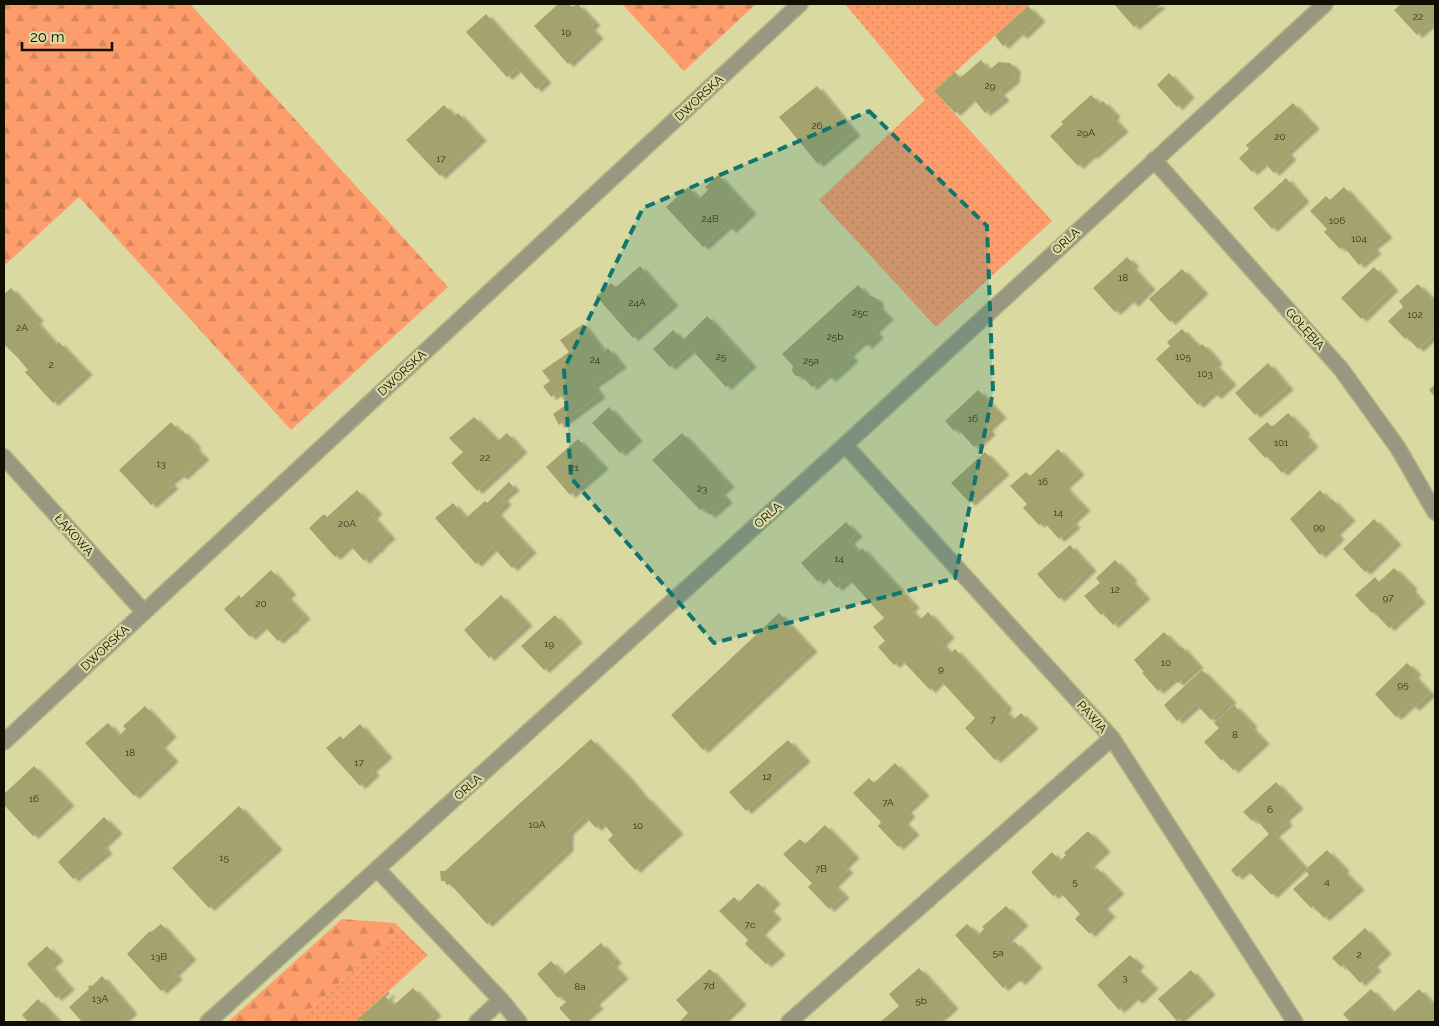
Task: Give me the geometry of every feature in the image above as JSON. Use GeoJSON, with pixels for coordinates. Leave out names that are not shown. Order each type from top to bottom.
{"type":"FeatureCollection","features":[{"type":"Feature","properties":{"kind":"street","name":"DWORSKA"},"geometry":{"type":"LineString","coordinates":[[4,742],[800,4]]}},
{"type":"Feature","properties":{"kind":"street","name":"ORLA"},"geometry":{"type":"LineString","coordinates":[[208,1022],[845,445],[1325,4]]}},
{"type":"Feature","properties":{"kind":"street","name":"GOŁĘBIA"},"geometry":{"type":"LineString","coordinates":[[1154,160],[1341,369],[1398,448],[1435,512]]}},
{"type":"Feature","properties":{"kind":"street","name":"PAWIA"},"geometry":{"type":"LineString","coordinates":[[845,445],[1112,738],[1295,1022]]}},
{"type":"Feature","properties":{"kind":"street","name":"ŁĄKOWA"},"geometry":{"type":"LineString","coordinates":[[4,457],[144,612]]}},
{"type":"Feature","properties":{"kind":"street"},"geometry":{"type":"LineString","coordinates":[[789,1022],[1112,738]]}},
{"type":"Feature","properties":{"kind":"street"},"geometry":{"type":"LineString","coordinates":[[378,870],[501,1000],[519,1022]]}},
{"type":"Feature","properties":{"kind":"street"},"geometry":{"type":"LineString","coordinates":[[477,1022],[501,1000]]}},
{"type":"Feature","properties":{"kind":"highlighted area"},"geometry":{"type":"Polygon","coordinates":[[[869,111],[987,226],[993,392],[955,578],[714,643],[571,478],[564,369],[643,208],[869,111]]]}},
{"type":"Feature","properties":{"kind":"green space"},"geometry":{"type":"Polygon","coordinates":[[[4,4],[190,4],[448,287],[291,430],[79,197],[4,266],[4,4]]]}},
{"type":"Feature","properties":{"kind":"green space"},"geometry":{"type":"Polygon","coordinates":[[[622,4],[756,4],[684,71],[622,4]]]}},
{"type":"Feature","properties":{"kind":"green space"},"geometry":{"type":"Polygon","coordinates":[[[845,4],[1029,5],[934,91],[1052,221],[936,327],[819,200],[925,100],[845,4]]]}},
{"type":"Feature","properties":{"kind":"green space"},"geometry":{"type":"Polygon","coordinates":[[[342,919],[395,923],[400,928],[296,1022],[228,1022],[342,919]]]}},
{"type":"Feature","properties":{"kind":"green space"},"geometry":{"type":"Polygon","coordinates":[[[400,928],[428,955],[355,1022],[296,1022],[400,928]]]}},
{"type":"Feature","properties":{"kind":"building"},"geometry":{"type":"Polygon","coordinates":[[[558,4],[569,4],[572,7],[578,4],[595,23],[590,27],[598,36],[568,64],[534,26],[558,4]]]}},
{"type":"Feature","properties":{"kind":"building"},"geometry":{"type":"Polygon","coordinates":[[[1114,4],[1161,4],[1134,27],[1114,4]]]}},
{"type":"Feature","properties":{"kind":"building"},"geometry":{"type":"Polygon","coordinates":[[[1401,4],[1435,4],[1435,28],[1431,23],[1417,35],[1394,10],[1401,4]]]}},
{"type":"Feature","properties":{"kind":"building"},"geometry":{"type":"Polygon","coordinates":[[[1028,6],[1040,19],[1022,36],[1018,32],[1003,46],[995,36],[1028,6]]]}},
{"type":"Feature","properties":{"kind":"building"},"geometry":{"type":"Polygon","coordinates":[[[486,14],[546,80],[536,89],[517,68],[507,77],[466,32],[486,14]]]}},
{"type":"Feature","properties":{"kind":"building"},"geometry":{"type":"Polygon","coordinates":[[[981,60],[989,70],[999,62],[1010,63],[1015,69],[1014,80],[999,92],[1004,98],[985,113],[972,97],[955,113],[934,91],[955,72],[960,78],[981,60]]]}},
{"type":"Feature","properties":{"kind":"building"},"geometry":{"type":"Polygon","coordinates":[[[1169,73],[1189,95],[1177,107],[1157,85],[1169,73]]]}},
{"type":"Feature","properties":{"kind":"building"},"geometry":{"type":"Polygon","coordinates":[[[817,86],[855,133],[818,164],[779,117],[817,86]]]}},
{"type":"Feature","properties":{"kind":"building"},"geometry":{"type":"Polygon","coordinates":[[[1091,95],[1100,104],[1103,101],[1115,114],[1112,117],[1123,129],[1078,166],[1050,136],[1063,124],[1061,122],[1091,95]]]}},
{"type":"Feature","properties":{"kind":"building"},"geometry":{"type":"Polygon","coordinates":[[[1293,103],[1314,126],[1286,152],[1291,157],[1274,173],[1264,162],[1252,172],[1239,158],[1249,149],[1246,145],[1293,103]]]}},
{"type":"Feature","properties":{"kind":"building"},"geometry":{"type":"Polygon","coordinates":[[[444,105],[454,116],[458,113],[481,138],[440,176],[406,140],[444,105]]]}},
{"type":"Feature","properties":{"kind":"building"},"geometry":{"type":"Polygon","coordinates":[[[718,175],[751,211],[731,230],[727,225],[703,247],[666,207],[688,187],[699,199],[708,190],[705,187],[718,175]]]}},
{"type":"Feature","properties":{"kind":"building"},"geometry":{"type":"Polygon","coordinates":[[[1286,178],[1304,199],[1272,229],[1253,208],[1286,178]]]}},
{"type":"Feature","properties":{"kind":"building"},"geometry":{"type":"Polygon","coordinates":[[[1344,187],[1387,235],[1372,247],[1376,251],[1359,265],[1343,246],[1340,249],[1324,232],[1327,229],[1310,211],[1326,196],[1330,200],[1344,187]]]}},
{"type":"Feature","properties":{"kind":"building"},"geometry":{"type":"Polygon","coordinates":[[[1127,257],[1134,264],[1131,266],[1150,287],[1133,304],[1129,299],[1115,312],[1093,288],[1127,257]]]}},
{"type":"Feature","properties":{"kind":"building"},"geometry":{"type":"Polygon","coordinates":[[[640,266],[673,303],[633,338],[596,296],[611,283],[616,287],[640,266]]]}},
{"type":"Feature","properties":{"kind":"building"},"geometry":{"type":"Polygon","coordinates":[[[1374,267],[1393,288],[1361,319],[1341,298],[1374,267]]]}},
{"type":"Feature","properties":{"kind":"building"},"geometry":{"type":"Polygon","coordinates":[[[1182,269],[1203,291],[1170,322],[1149,299],[1182,269]]]}},
{"type":"Feature","properties":{"kind":"building"},"geometry":{"type":"Polygon","coordinates":[[[1418,284],[1435,302],[1433,304],[1435,306],[1435,333],[1418,349],[1407,337],[1405,339],[1388,321],[1403,307],[1399,301],[1418,284]]]}},
{"type":"Feature","properties":{"kind":"building"},"geometry":{"type":"Polygon","coordinates":[[[858,285],[868,296],[878,300],[878,306],[888,317],[874,330],[878,335],[867,346],[862,341],[848,354],[853,358],[842,369],[830,379],[826,374],[812,387],[802,376],[796,376],[792,371],[793,366],[782,354],[858,285]]]}},
{"type":"Feature","properties":{"kind":"building"},"geometry":{"type":"Polygon","coordinates":[[[11,288],[38,318],[35,321],[56,345],[59,342],[87,372],[53,403],[25,372],[28,370],[18,358],[6,346],[4,348],[4,294],[11,288]]]}},
{"type":"Feature","properties":{"kind":"building"},"geometry":{"type":"Polygon","coordinates":[[[707,316],[751,364],[726,387],[691,349],[670,367],[653,349],[673,330],[683,340],[707,316]]]}},
{"type":"Feature","properties":{"kind":"building"},"geometry":{"type":"Polygon","coordinates":[[[583,324],[604,352],[608,348],[621,365],[593,385],[600,395],[559,425],[553,414],[567,404],[558,392],[551,397],[543,386],[550,381],[542,371],[569,352],[560,340],[583,324]]]}},
{"type":"Feature","properties":{"kind":"building"},"geometry":{"type":"Polygon","coordinates":[[[1182,329],[1199,347],[1202,344],[1210,352],[1217,361],[1214,364],[1231,382],[1216,396],[1212,392],[1198,405],[1156,359],[1170,346],[1167,342],[1182,329]]]}},
{"type":"Feature","properties":{"kind":"building"},"geometry":{"type":"Polygon","coordinates":[[[1268,363],[1288,387],[1255,415],[1235,393],[1268,363]]]}},
{"type":"Feature","properties":{"kind":"building"},"geometry":{"type":"Polygon","coordinates":[[[1435,384],[1435,397],[1429,390],[1435,384]]]}},
{"type":"Feature","properties":{"kind":"building"},"geometry":{"type":"Polygon","coordinates":[[[978,390],[1001,415],[987,428],[990,432],[974,447],[957,428],[954,431],[945,421],[978,390]]]}},
{"type":"Feature","properties":{"kind":"building"},"geometry":{"type":"Polygon","coordinates":[[[609,407],[637,438],[620,453],[592,423],[609,407]]]}},
{"type":"Feature","properties":{"kind":"building"},"geometry":{"type":"Polygon","coordinates":[[[1288,413],[1305,431],[1303,433],[1313,444],[1282,473],[1248,439],[1267,422],[1272,427],[1288,413]]]}},
{"type":"Feature","properties":{"kind":"building"},"geometry":{"type":"Polygon","coordinates":[[[474,417],[498,441],[507,433],[522,450],[477,491],[451,463],[463,452],[449,438],[474,417]]]}},
{"type":"Feature","properties":{"kind":"building"},"geometry":{"type":"Polygon","coordinates":[[[171,422],[180,432],[182,430],[204,457],[182,477],[179,474],[169,482],[173,486],[151,505],[119,470],[171,422]]]}},
{"type":"Feature","properties":{"kind":"building"},"geometry":{"type":"Polygon","coordinates":[[[682,433],[729,484],[720,492],[727,500],[710,515],[703,508],[700,510],[652,460],[682,433]]]}},
{"type":"Feature","properties":{"kind":"building"},"geometry":{"type":"Polygon","coordinates":[[[578,439],[603,466],[570,495],[546,467],[578,439]]]}},
{"type":"Feature","properties":{"kind":"building"},"geometry":{"type":"Polygon","coordinates":[[[1058,449],[1079,472],[1064,486],[1085,508],[1071,521],[1075,525],[1059,539],[1043,521],[1039,525],[1023,508],[1027,504],[1010,486],[1026,472],[1030,476],[1058,449]]]}},
{"type":"Feature","properties":{"kind":"building"},"geometry":{"type":"Polygon","coordinates":[[[985,452],[1004,472],[970,503],[951,483],[985,452]]]}},
{"type":"Feature","properties":{"kind":"building"},"geometry":{"type":"Polygon","coordinates":[[[509,482],[514,488],[502,498],[506,502],[496,512],[531,550],[512,568],[493,547],[476,564],[435,518],[453,503],[466,518],[485,501],[487,503],[509,482]]]}},
{"type":"Feature","properties":{"kind":"building"},"geometry":{"type":"Polygon","coordinates":[[[357,490],[377,511],[372,516],[390,536],[364,561],[349,544],[335,557],[309,528],[324,514],[327,517],[357,490]]]}},
{"type":"Feature","properties":{"kind":"building"},"geometry":{"type":"Polygon","coordinates":[[[1320,490],[1330,501],[1332,499],[1350,518],[1335,532],[1339,537],[1320,555],[1290,519],[1320,490]]]}},
{"type":"Feature","properties":{"kind":"building"},"geometry":{"type":"Polygon","coordinates":[[[1374,519],[1396,542],[1365,572],[1343,549],[1374,519]]]}},
{"type":"Feature","properties":{"kind":"building"},"geometry":{"type":"Polygon","coordinates":[[[846,522],[857,534],[849,541],[858,552],[862,548],[914,605],[910,609],[920,620],[928,612],[949,635],[941,643],[951,653],[955,649],[1007,706],[1004,710],[1013,720],[1021,713],[1033,726],[995,760],[965,728],[975,718],[940,680],[930,690],[901,659],[894,665],[878,647],[885,641],[873,627],[884,618],[848,578],[837,588],[825,575],[818,582],[801,563],[846,522]]]}},
{"type":"Feature","properties":{"kind":"building"},"geometry":{"type":"Polygon","coordinates":[[[1070,545],[1091,568],[1059,599],[1037,574],[1070,545]]]}},
{"type":"Feature","properties":{"kind":"building"},"geometry":{"type":"Polygon","coordinates":[[[1115,560],[1132,578],[1130,580],[1145,596],[1113,625],[1084,596],[1100,583],[1096,578],[1115,560]]]}},
{"type":"Feature","properties":{"kind":"building"},"geometry":{"type":"Polygon","coordinates":[[[1394,568],[1412,586],[1410,588],[1420,600],[1389,628],[1355,595],[1375,577],[1379,582],[1394,568]]]}},
{"type":"Feature","properties":{"kind":"building"},"geometry":{"type":"Polygon","coordinates":[[[271,570],[291,592],[286,596],[305,616],[278,641],[263,625],[250,637],[224,609],[239,595],[241,598],[271,570]]]}},
{"type":"Feature","properties":{"kind":"building"},"geometry":{"type":"Polygon","coordinates":[[[501,595],[527,623],[489,658],[464,630],[501,595]]]}},
{"type":"Feature","properties":{"kind":"building"},"geometry":{"type":"Polygon","coordinates":[[[779,613],[812,649],[703,750],[671,715],[779,613]]]}},
{"type":"Feature","properties":{"kind":"building"},"geometry":{"type":"Polygon","coordinates":[[[555,615],[577,640],[544,670],[521,646],[555,615]]]}},
{"type":"Feature","properties":{"kind":"building"},"geometry":{"type":"Polygon","coordinates":[[[1164,632],[1179,648],[1181,646],[1198,665],[1178,683],[1173,678],[1158,691],[1142,673],[1144,672],[1134,660],[1164,632]]]}},
{"type":"Feature","properties":{"kind":"building"},"geometry":{"type":"Polygon","coordinates":[[[1407,663],[1416,672],[1413,675],[1430,693],[1414,708],[1410,704],[1396,717],[1375,694],[1407,663]]]}},
{"type":"Feature","properties":{"kind":"building"},"geometry":{"type":"Polygon","coordinates":[[[1202,670],[1231,700],[1211,720],[1196,704],[1177,721],[1164,705],[1202,670]]]}},
{"type":"Feature","properties":{"kind":"building"},"geometry":{"type":"Polygon","coordinates":[[[1234,705],[1252,724],[1250,726],[1264,741],[1233,770],[1204,742],[1219,728],[1214,723],[1234,705]]]}},
{"type":"Feature","properties":{"kind":"building"},"geometry":{"type":"Polygon","coordinates":[[[145,706],[171,734],[160,745],[173,759],[134,796],[85,743],[108,723],[119,736],[126,729],[123,726],[145,706]]]}},
{"type":"Feature","properties":{"kind":"building"},"geometry":{"type":"Polygon","coordinates":[[[360,724],[387,755],[371,769],[374,773],[360,786],[326,748],[340,736],[343,739],[360,724]]]}},
{"type":"Feature","properties":{"kind":"building"},"geometry":{"type":"Polygon","coordinates":[[[591,739],[678,831],[635,870],[608,840],[613,835],[602,822],[596,828],[585,816],[568,832],[568,848],[487,924],[450,884],[447,885],[445,881],[441,881],[440,871],[445,871],[591,739]]]}},
{"type":"Feature","properties":{"kind":"building"},"geometry":{"type":"Polygon","coordinates":[[[788,740],[805,759],[746,811],[729,792],[788,740]]]}},
{"type":"Feature","properties":{"kind":"building"},"geometry":{"type":"Polygon","coordinates":[[[895,763],[924,793],[906,810],[910,814],[903,821],[914,832],[898,847],[878,826],[881,822],[853,793],[869,778],[874,783],[895,763]]]}},
{"type":"Feature","properties":{"kind":"building"},"geometry":{"type":"Polygon","coordinates":[[[34,766],[69,803],[33,836],[4,805],[4,794],[34,766]]]}},
{"type":"Feature","properties":{"kind":"building"},"geometry":{"type":"Polygon","coordinates":[[[1276,782],[1298,806],[1284,818],[1287,823],[1274,834],[1303,866],[1272,895],[1246,869],[1237,877],[1231,870],[1269,834],[1255,818],[1252,821],[1243,812],[1276,782]]]}},
{"type":"Feature","properties":{"kind":"building"},"geometry":{"type":"Polygon","coordinates":[[[239,806],[277,847],[209,908],[172,868],[239,806]]]}},
{"type":"Feature","properties":{"kind":"building"},"geometry":{"type":"Polygon","coordinates":[[[104,817],[117,831],[102,845],[107,851],[73,879],[58,862],[104,817]]]}},
{"type":"Feature","properties":{"kind":"building"},"geometry":{"type":"Polygon","coordinates":[[[825,825],[854,855],[843,866],[848,870],[833,884],[844,895],[829,909],[808,887],[812,883],[783,854],[800,839],[805,844],[825,825]]]}},
{"type":"Feature","properties":{"kind":"building"},"geometry":{"type":"Polygon","coordinates":[[[1088,831],[1105,849],[1089,864],[1095,870],[1097,868],[1119,891],[1102,906],[1110,914],[1090,934],[1075,919],[1080,914],[1059,891],[1053,896],[1031,872],[1052,852],[1060,861],[1066,855],[1064,853],[1088,831]]]}},
{"type":"Feature","properties":{"kind":"building"},"geometry":{"type":"Polygon","coordinates":[[[1327,850],[1344,868],[1342,870],[1359,887],[1324,918],[1313,906],[1311,908],[1293,889],[1309,875],[1305,870],[1327,850]]]}},
{"type":"Feature","properties":{"kind":"building"},"geometry":{"type":"Polygon","coordinates":[[[758,883],[775,901],[768,908],[776,916],[760,932],[780,952],[766,964],[745,944],[748,940],[719,911],[734,897],[739,902],[758,883]]]}},
{"type":"Feature","properties":{"kind":"building"},"geometry":{"type":"Polygon","coordinates":[[[1006,906],[1023,923],[1007,938],[1013,944],[1015,942],[1037,965],[1020,982],[1015,977],[1003,988],[955,935],[967,924],[978,935],[984,929],[982,927],[1006,906]]]}},
{"type":"Feature","properties":{"kind":"building"},"geometry":{"type":"Polygon","coordinates":[[[161,924],[191,957],[174,973],[177,977],[161,991],[127,954],[150,931],[161,924]]]}},
{"type":"Feature","properties":{"kind":"building"},"geometry":{"type":"Polygon","coordinates":[[[1365,928],[1386,951],[1372,964],[1376,968],[1360,983],[1343,964],[1341,967],[1332,958],[1365,928]]]}},
{"type":"Feature","properties":{"kind":"building"},"geometry":{"type":"Polygon","coordinates":[[[601,943],[616,960],[612,964],[623,976],[594,1002],[598,1006],[579,1022],[572,1022],[559,1008],[566,1002],[561,996],[558,998],[537,974],[551,961],[564,975],[601,943]]]}},
{"type":"Feature","properties":{"kind":"building"},"geometry":{"type":"Polygon","coordinates":[[[47,946],[58,958],[50,965],[69,987],[56,998],[27,964],[47,946]]]}},
{"type":"Feature","properties":{"kind":"building"},"geometry":{"type":"Polygon","coordinates":[[[1130,955],[1139,964],[1135,968],[1153,986],[1137,1001],[1133,997],[1119,1010],[1097,985],[1130,955]]]}},
{"type":"Feature","properties":{"kind":"building"},"geometry":{"type":"Polygon","coordinates":[[[919,968],[953,1006],[935,1022],[880,1022],[899,1006],[889,994],[919,968]]]}},
{"type":"Feature","properties":{"kind":"building"},"geometry":{"type":"Polygon","coordinates":[[[710,969],[741,1002],[720,1022],[679,1022],[688,1013],[676,1000],[710,969]]]}},
{"type":"Feature","properties":{"kind":"building"},"geometry":{"type":"Polygon","coordinates":[[[1191,970],[1210,992],[1177,1021],[1158,999],[1191,970]]]}},
{"type":"Feature","properties":{"kind":"building"},"geometry":{"type":"Polygon","coordinates":[[[102,976],[132,1011],[120,1022],[82,1022],[69,1007],[89,989],[88,987],[92,986],[102,976]]]}},
{"type":"Feature","properties":{"kind":"building"},"geometry":{"type":"Polygon","coordinates":[[[413,988],[436,1013],[427,1022],[364,1022],[361,1020],[358,1022],[357,1020],[388,992],[390,993],[386,997],[394,1005],[413,988]]]}},
{"type":"Feature","properties":{"kind":"building"},"geometry":{"type":"Polygon","coordinates":[[[1371,989],[1393,1013],[1419,989],[1435,1006],[1435,1022],[1350,1022],[1343,1014],[1371,989]]]}},
{"type":"Feature","properties":{"kind":"building"},"geometry":{"type":"Polygon","coordinates":[[[38,999],[57,1020],[55,1022],[28,1022],[22,1015],[38,999]]]}}]}
